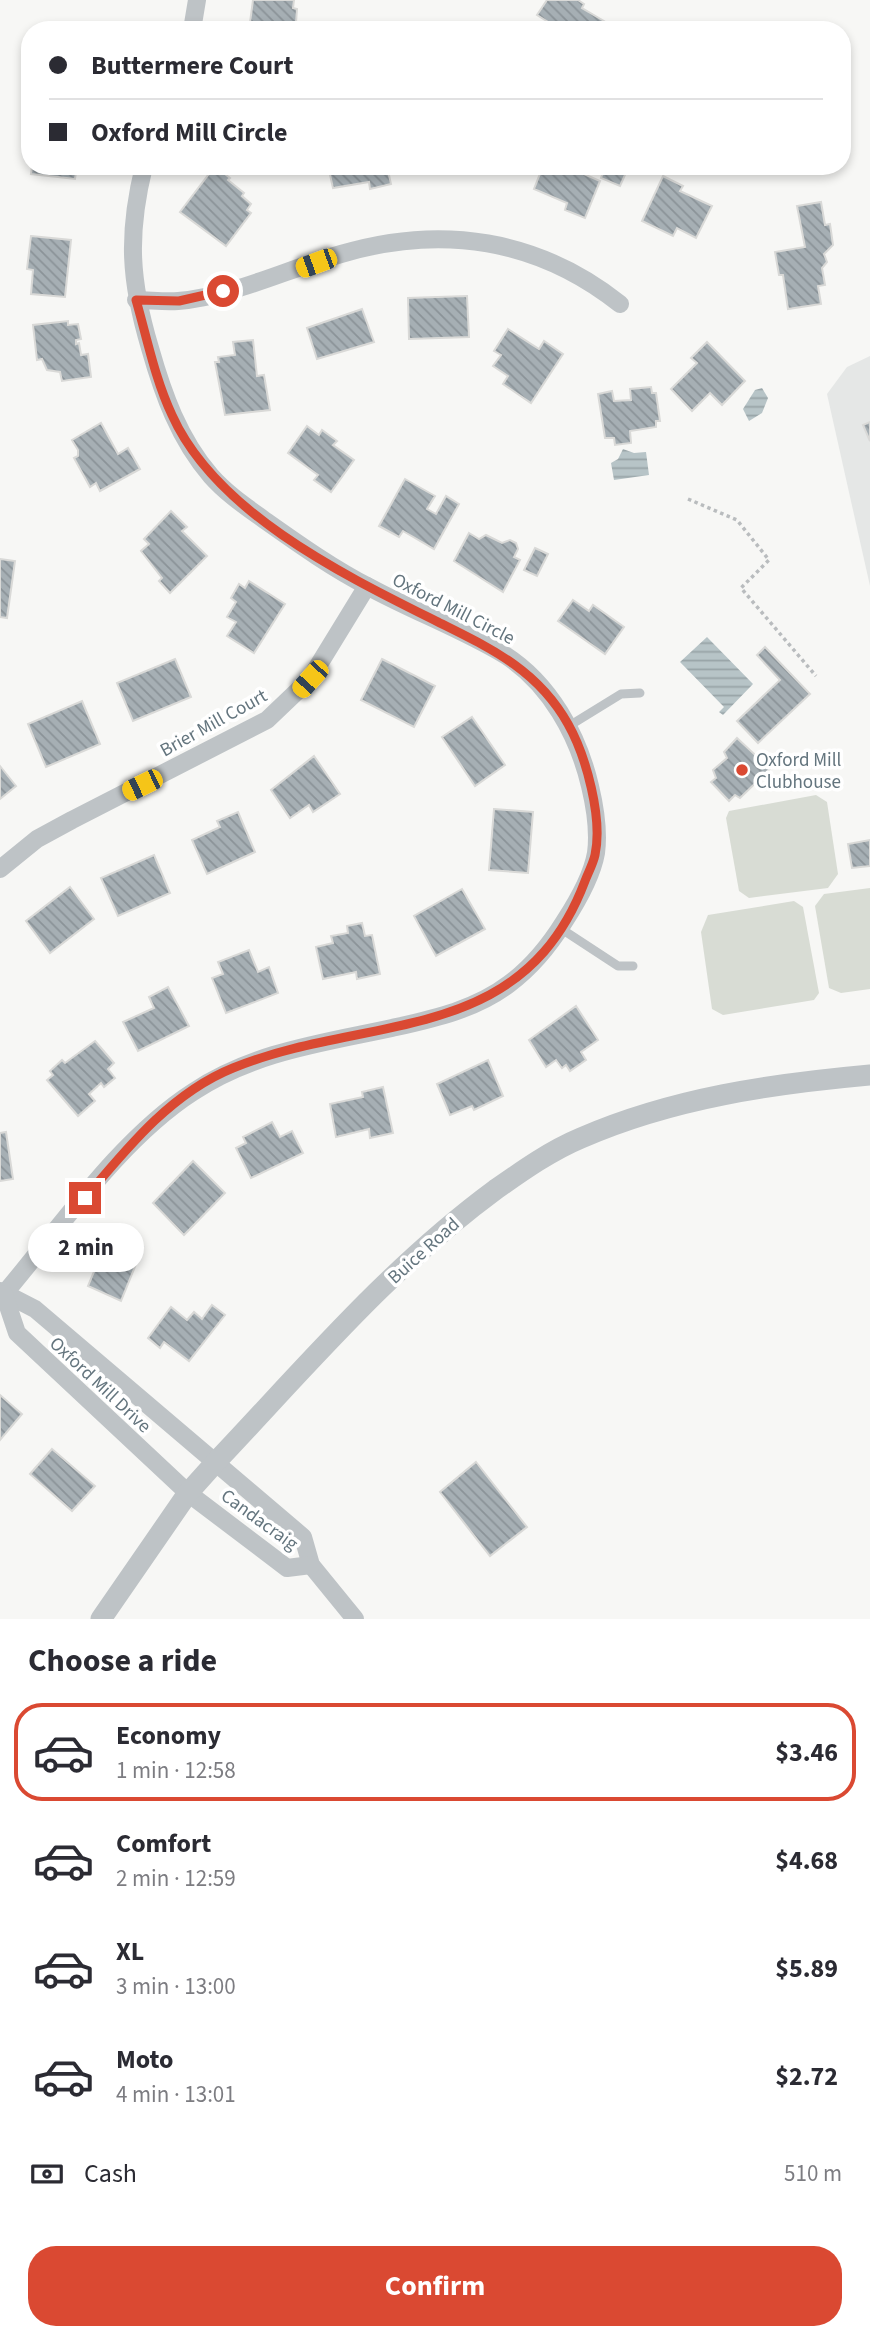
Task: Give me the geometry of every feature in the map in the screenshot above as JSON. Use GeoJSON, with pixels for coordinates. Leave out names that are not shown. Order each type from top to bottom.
{"type":"FeatureCollection","features":[{"type":"Feature","properties":{"kind":"street"},"geometry":{"type":"LineString","coordinates":[[194,21],[197,0]]}},
{"type":"Feature","properties":{"kind":"street","name":"Oxford Mill Circle"},"geometry":{"type":"LineString","coordinates":[[2,1293],[134,1140],[191,1093],[230,1069],[278,1052],[435,1019],[478,1003],[508,985],[536,961],[560,928],[577,902],[596,854],[595,811],[585,764],[569,726],[537,683],[507,656],[367,586],[291,539],[212,478],[172,415],[136,300],[131,249],[143,175]]}},
{"type":"Feature","properties":{"kind":"street"},"geometry":{"type":"LineString","coordinates":[[136,300],[191,298],[267,281],[340,254],[396,240],[464,240],[516,247],[592,282],[621,304]]}},
{"type":"Feature","properties":{"kind":"street","name":"Brier Mill Court"},"geometry":{"type":"LineString","coordinates":[[0,869],[37,839],[267,720],[310,679],[367,586]]}},
{"type":"Feature","properties":{"kind":"street","name":"Buice Road"},"geometry":{"type":"LineString","coordinates":[[101,1619],[188,1493],[214,1464],[386,1283],[439,1233],[525,1169],[579,1138],[634,1118],[712,1096],[870,1075]]}},
{"type":"Feature","properties":{"kind":"street","name":"Oxford Mill Drive"},"geometry":{"type":"LineString","coordinates":[[2,1293],[35,1309],[214,1464]]}},
{"type":"Feature","properties":{"kind":"street","name":"Oxford Mill Drive"},"geometry":{"type":"LineString","coordinates":[[2,1293],[17,1333],[188,1493]]}},
{"type":"Feature","properties":{"kind":"street","name":"Candacraig"},"geometry":{"type":"LineString","coordinates":[[214,1464],[303,1537],[311,1564],[355,1619]]}},
{"type":"Feature","properties":{"kind":"street","name":"Candacraig"},"geometry":{"type":"LineString","coordinates":[[188,1493],[287,1569],[311,1564]]}},
{"type":"Feature","properties":{"kind":"lane"},"geometry":{"type":"LineString","coordinates":[[569,726],[621,694],[640,693]]}},
{"type":"Feature","properties":{"kind":"lane"},"geometry":{"type":"LineString","coordinates":[[560,928],[618,966],[633,966]]}},
{"type":"Feature","properties":{"kind":"path"},"geometry":{"type":"LineString","coordinates":[[688,499],[737,520],[769,560],[741,588],[816,676]]}},
{"type":"Feature","properties":{"kind":"shaded area"},"geometry":{"type":"Polygon","coordinates":[[[870,356],[870,586],[827,394],[847,367],[870,356]]]}},
{"type":"Feature","properties":{"kind":"shaded area"},"geometry":{"type":"Polygon","coordinates":[[[762,388],[768,398],[762,413],[749,421],[743,409],[755,390],[762,388]]]}},
{"type":"Feature","properties":{"kind":"shaded area"},"geometry":{"type":"Polygon","coordinates":[[[623,449],[634,453],[646,452],[649,475],[614,480],[611,463],[618,459],[623,449]]]}},
{"type":"Feature","properties":{"kind":"shaded area"},"geometry":{"type":"Polygon","coordinates":[[[707,637],[753,684],[723,715],[719,712],[724,707],[680,662],[707,637]]]}},
{"type":"Feature","properties":{"kind":"shaded area"},"geometry":{"type":"Polygon","coordinates":[[[816,795],[827,802],[838,874],[828,888],[749,898],[739,891],[726,818],[729,811],[816,795]]]}},
{"type":"Feature","properties":{"kind":"shaded area"},"geometry":{"type":"Polygon","coordinates":[[[870,888],[870,989],[841,993],[829,988],[815,906],[824,894],[870,888]]]}},
{"type":"Feature","properties":{"kind":"shaded area"},"geometry":{"type":"Polygon","coordinates":[[[794,901],[803,907],[819,993],[814,1000],[723,1015],[712,1009],[701,932],[708,915],[794,901]]]}},
{"type":"Feature","properties":{"kind":"building"},"geometry":{"type":"Polygon","coordinates":[[[253,0],[294,0],[296,21],[250,21],[253,0]]]}},
{"type":"Feature","properties":{"kind":"building"},"geometry":{"type":"Polygon","coordinates":[[[547,0],[578,0],[584,4],[582,8],[604,21],[547,21],[537,15],[547,0]]]}},
{"type":"Feature","properties":{"kind":"building"},"geometry":{"type":"Polygon","coordinates":[[[40,175],[76,175],[75,179],[40,175]]]}},
{"type":"Feature","properties":{"kind":"building"},"geometry":{"type":"Polygon","coordinates":[[[208,175],[226,175],[251,204],[247,210],[251,213],[226,246],[180,212],[208,175]]]}},
{"type":"Feature","properties":{"kind":"building"},"geometry":{"type":"Polygon","coordinates":[[[330,175],[389,175],[391,184],[370,189],[369,182],[333,188],[330,175]]]}},
{"type":"Feature","properties":{"kind":"building"},"geometry":{"type":"Polygon","coordinates":[[[539,175],[586,175],[600,181],[585,218],[565,210],[567,203],[534,189],[539,175]]]}},
{"type":"Feature","properties":{"kind":"building"},"geometry":{"type":"Polygon","coordinates":[[[602,175],[625,175],[620,186],[601,178],[602,175]]]}},
{"type":"Feature","properties":{"kind":"building"},"geometry":{"type":"Polygon","coordinates":[[[663,176],[683,186],[680,191],[712,206],[696,238],[677,228],[673,236],[642,221],[663,176]]]}},
{"type":"Feature","properties":{"kind":"building"},"geometry":{"type":"Polygon","coordinates":[[[821,202],[825,225],[830,224],[833,245],[824,254],[827,262],[822,268],[825,285],[818,286],[821,304],[788,309],[783,275],[779,275],[775,252],[805,247],[797,206],[821,202]]]}},
{"type":"Feature","properties":{"kind":"building"},"geometry":{"type":"Polygon","coordinates":[[[31,236],[71,240],[65,297],[31,294],[33,270],[27,269],[31,236]]]}},
{"type":"Feature","properties":{"kind":"building"},"geometry":{"type":"Polygon","coordinates":[[[467,296],[469,337],[409,339],[408,298],[467,296]]]}},
{"type":"Feature","properties":{"kind":"building"},"geometry":{"type":"Polygon","coordinates":[[[362,309],[374,342],[317,359],[307,328],[362,309]]]}},
{"type":"Feature","properties":{"kind":"building"},"geometry":{"type":"Polygon","coordinates":[[[68,321],[68,325],[78,324],[81,339],[76,340],[76,344],[79,343],[81,355],[88,354],[91,377],[62,381],[60,372],[47,370],[42,359],[37,360],[33,325],[68,321]]]}},
{"type":"Feature","properties":{"kind":"building"},"geometry":{"type":"Polygon","coordinates":[[[508,329],[539,349],[544,341],[563,354],[531,403],[503,384],[508,376],[493,366],[501,355],[494,351],[508,329]]]}},
{"type":"Feature","properties":{"kind":"building"},"geometry":{"type":"Polygon","coordinates":[[[253,340],[257,376],[264,375],[270,410],[225,415],[215,362],[219,362],[218,357],[235,355],[233,342],[253,340]]]}},
{"type":"Feature","properties":{"kind":"building"},"geometry":{"type":"Polygon","coordinates":[[[707,342],[745,381],[722,405],[710,393],[692,411],[671,389],[697,363],[691,358],[707,342]]]}},
{"type":"Feature","properties":{"kind":"building"},"geometry":{"type":"Polygon","coordinates":[[[651,387],[652,393],[656,393],[660,421],[656,421],[656,427],[630,431],[631,443],[615,445],[614,438],[605,438],[598,394],[612,391],[614,401],[631,400],[630,389],[651,387]]]}},
{"type":"Feature","properties":{"kind":"building"},"geometry":{"type":"Polygon","coordinates":[[[870,422],[870,441],[863,425],[870,422]]]}},
{"type":"Feature","properties":{"kind":"building"},"geometry":{"type":"Polygon","coordinates":[[[101,423],[118,454],[128,448],[140,469],[100,491],[96,483],[90,487],[74,458],[78,456],[78,450],[72,440],[101,423]]]}},
{"type":"Feature","properties":{"kind":"building"},"geometry":{"type":"Polygon","coordinates":[[[307,426],[319,435],[322,430],[337,441],[333,445],[354,460],[331,492],[314,480],[318,475],[288,453],[307,426]]]}},
{"type":"Feature","properties":{"kind":"building"},"geometry":{"type":"Polygon","coordinates":[[[405,479],[435,496],[427,509],[436,514],[446,496],[459,504],[434,549],[403,531],[399,537],[379,526],[405,479]]]}},
{"type":"Feature","properties":{"kind":"building"},"geometry":{"type":"Polygon","coordinates":[[[171,511],[187,527],[182,531],[207,556],[170,593],[159,581],[162,578],[141,551],[149,544],[144,539],[171,511]]]}},
{"type":"Feature","properties":{"kind":"building"},"geometry":{"type":"Polygon","coordinates":[[[469,533],[479,539],[486,535],[502,543],[510,540],[516,543],[518,549],[514,557],[520,560],[503,592],[454,561],[469,533]]]}},
{"type":"Feature","properties":{"kind":"building"},"geometry":{"type":"Polygon","coordinates":[[[535,548],[548,554],[537,576],[524,570],[535,548]]]}},
{"type":"Feature","properties":{"kind":"building"},"geometry":{"type":"Polygon","coordinates":[[[0,559],[15,561],[7,618],[0,617],[0,559]]]}},
{"type":"Feature","properties":{"kind":"building"},"geometry":{"type":"Polygon","coordinates":[[[249,581],[285,604],[254,653],[227,636],[236,622],[227,617],[236,602],[231,598],[239,584],[245,588],[249,581]]]}},
{"type":"Feature","properties":{"kind":"building"},"geometry":{"type":"Polygon","coordinates":[[[573,600],[589,611],[593,605],[624,627],[605,654],[558,621],[573,600]]]}},
{"type":"Feature","properties":{"kind":"building"},"geometry":{"type":"Polygon","coordinates":[[[765,647],[810,694],[758,743],[737,721],[780,680],[757,655],[765,647]]]}},
{"type":"Feature","properties":{"kind":"building"},"geometry":{"type":"Polygon","coordinates":[[[175,659],[191,697],[133,721],[117,683],[175,659]]]}},
{"type":"Feature","properties":{"kind":"building"},"geometry":{"type":"Polygon","coordinates":[[[382,659],[435,686],[414,727],[361,700],[382,659]]]}},
{"type":"Feature","properties":{"kind":"building"},"geometry":{"type":"Polygon","coordinates":[[[82,701],[100,744],[46,767],[28,724],[82,701]]]}},
{"type":"Feature","properties":{"kind":"building"},"geometry":{"type":"Polygon","coordinates":[[[472,717],[505,765],[475,786],[442,737],[472,717]]]}},
{"type":"Feature","properties":{"kind":"building","name":"Oxford Mill Clubhouse"},"geometry":{"type":"Polygon","coordinates":[[[737,738],[770,769],[740,798],[735,795],[729,801],[711,782],[716,778],[713,770],[727,758],[724,752],[737,738]]]}},
{"type":"Feature","properties":{"kind":"building"},"geometry":{"type":"Polygon","coordinates":[[[314,756],[340,794],[313,812],[309,805],[290,818],[271,790],[314,756]]]}},
{"type":"Feature","properties":{"kind":"building"},"geometry":{"type":"Polygon","coordinates":[[[0,766],[16,786],[0,799],[0,766]]]}},
{"type":"Feature","properties":{"kind":"building"},"geometry":{"type":"Polygon","coordinates":[[[494,809],[533,812],[528,873],[489,870],[494,809]]]}},
{"type":"Feature","properties":{"kind":"building"},"geometry":{"type":"Polygon","coordinates":[[[238,812],[255,852],[207,874],[192,840],[220,827],[217,821],[238,812]]]}},
{"type":"Feature","properties":{"kind":"building"},"geometry":{"type":"Polygon","coordinates":[[[870,840],[870,866],[852,868],[848,844],[870,840]]]}},
{"type":"Feature","properties":{"kind":"building"},"geometry":{"type":"Polygon","coordinates":[[[154,855],[170,893],[118,916],[101,878],[154,855]]]}},
{"type":"Feature","properties":{"kind":"building"},"geometry":{"type":"Polygon","coordinates":[[[70,887],[94,919],[50,953],[26,921],[70,887]]]}},
{"type":"Feature","properties":{"kind":"building"},"geometry":{"type":"Polygon","coordinates":[[[462,889],[485,929],[436,956],[414,916],[462,889]]]}},
{"type":"Feature","properties":{"kind":"building"},"geometry":{"type":"Polygon","coordinates":[[[362,923],[365,936],[372,935],[380,974],[357,979],[356,972],[323,979],[316,947],[333,943],[331,936],[348,933],[347,926],[362,923]]]}},
{"type":"Feature","properties":{"kind":"building"},"geometry":{"type":"Polygon","coordinates":[[[249,950],[258,972],[269,967],[278,993],[226,1013],[212,978],[223,974],[218,962],[249,950]]]}},
{"type":"Feature","properties":{"kind":"building"},"geometry":{"type":"Polygon","coordinates":[[[168,987],[189,1026],[138,1051],[123,1022],[154,1008],[149,997],[168,987]]]}},
{"type":"Feature","properties":{"kind":"building"},"geometry":{"type":"Polygon","coordinates":[[[576,1006],[598,1040],[581,1052],[586,1060],[570,1071],[566,1065],[562,1068],[556,1060],[546,1067],[529,1040],[576,1006]]]}},
{"type":"Feature","properties":{"kind":"building"},"geometry":{"type":"Polygon","coordinates":[[[95,1041],[114,1063],[108,1069],[115,1078],[104,1087],[101,1083],[89,1094],[95,1101],[78,1116],[47,1080],[53,1075],[50,1071],[62,1060],[65,1063],[95,1041]]]}},
{"type":"Feature","properties":{"kind":"building"},"geometry":{"type":"Polygon","coordinates":[[[488,1060],[503,1096],[474,1110],[472,1106],[450,1115],[437,1084],[488,1060]]]}},
{"type":"Feature","properties":{"kind":"building"},"geometry":{"type":"Polygon","coordinates":[[[383,1087],[393,1133],[370,1138],[369,1129],[336,1137],[330,1104],[363,1097],[362,1092],[383,1087]]]}},
{"type":"Feature","properties":{"kind":"building"},"geometry":{"type":"Polygon","coordinates":[[[272,1122],[280,1137],[292,1131],[303,1153],[251,1178],[236,1148],[246,1143],[243,1137],[272,1122]]]}},
{"type":"Feature","properties":{"kind":"building"},"geometry":{"type":"Polygon","coordinates":[[[6,1132],[13,1179],[0,1181],[0,1133],[6,1132]]]}},
{"type":"Feature","properties":{"kind":"building"},"geometry":{"type":"Polygon","coordinates":[[[193,1161],[225,1193],[184,1235],[153,1203],[193,1161]]]}},
{"type":"Feature","properties":{"kind":"building"},"geometry":{"type":"Polygon","coordinates":[[[110,1233],[143,1247],[121,1301],[88,1286],[110,1233]]]}},
{"type":"Feature","properties":{"kind":"building"},"geometry":{"type":"Polygon","coordinates":[[[212,1305],[225,1315],[189,1361],[164,1342],[160,1348],[148,1338],[171,1307],[187,1320],[194,1312],[202,1319],[212,1305]]]}},
{"type":"Feature","properties":{"kind":"building"},"geometry":{"type":"Polygon","coordinates":[[[0,1395],[22,1414],[0,1440],[0,1395]]]}},
{"type":"Feature","properties":{"kind":"building"},"geometry":{"type":"Polygon","coordinates":[[[52,1449],[95,1486],[72,1511],[30,1474],[52,1449]]]}},
{"type":"Feature","properties":{"kind":"building"},"geometry":{"type":"Polygon","coordinates":[[[476,1462],[527,1527],[490,1556],[440,1492],[476,1462]]]}},
{"type":"Feature","properties":{"kind":"place","name":"Oxford Mill Clubhouse"},"geometry":{"type":"Point","coordinates":[742,770]}},
{"type":"Feature","properties":{"kind":"route"},"geometry":{"type":"LineString","coordinates":[[85,1198],[134,1140],[160,1115],[230,1069],[278,1052],[435,1019],[478,1003],[508,985],[536,961],[557,934],[577,902],[596,854],[595,811],[585,764],[569,726],[537,683],[507,656],[367,586],[291,539],[212,478],[189,447],[172,415],[157,374],[136,300],[179,301],[223,291]]}}]}
